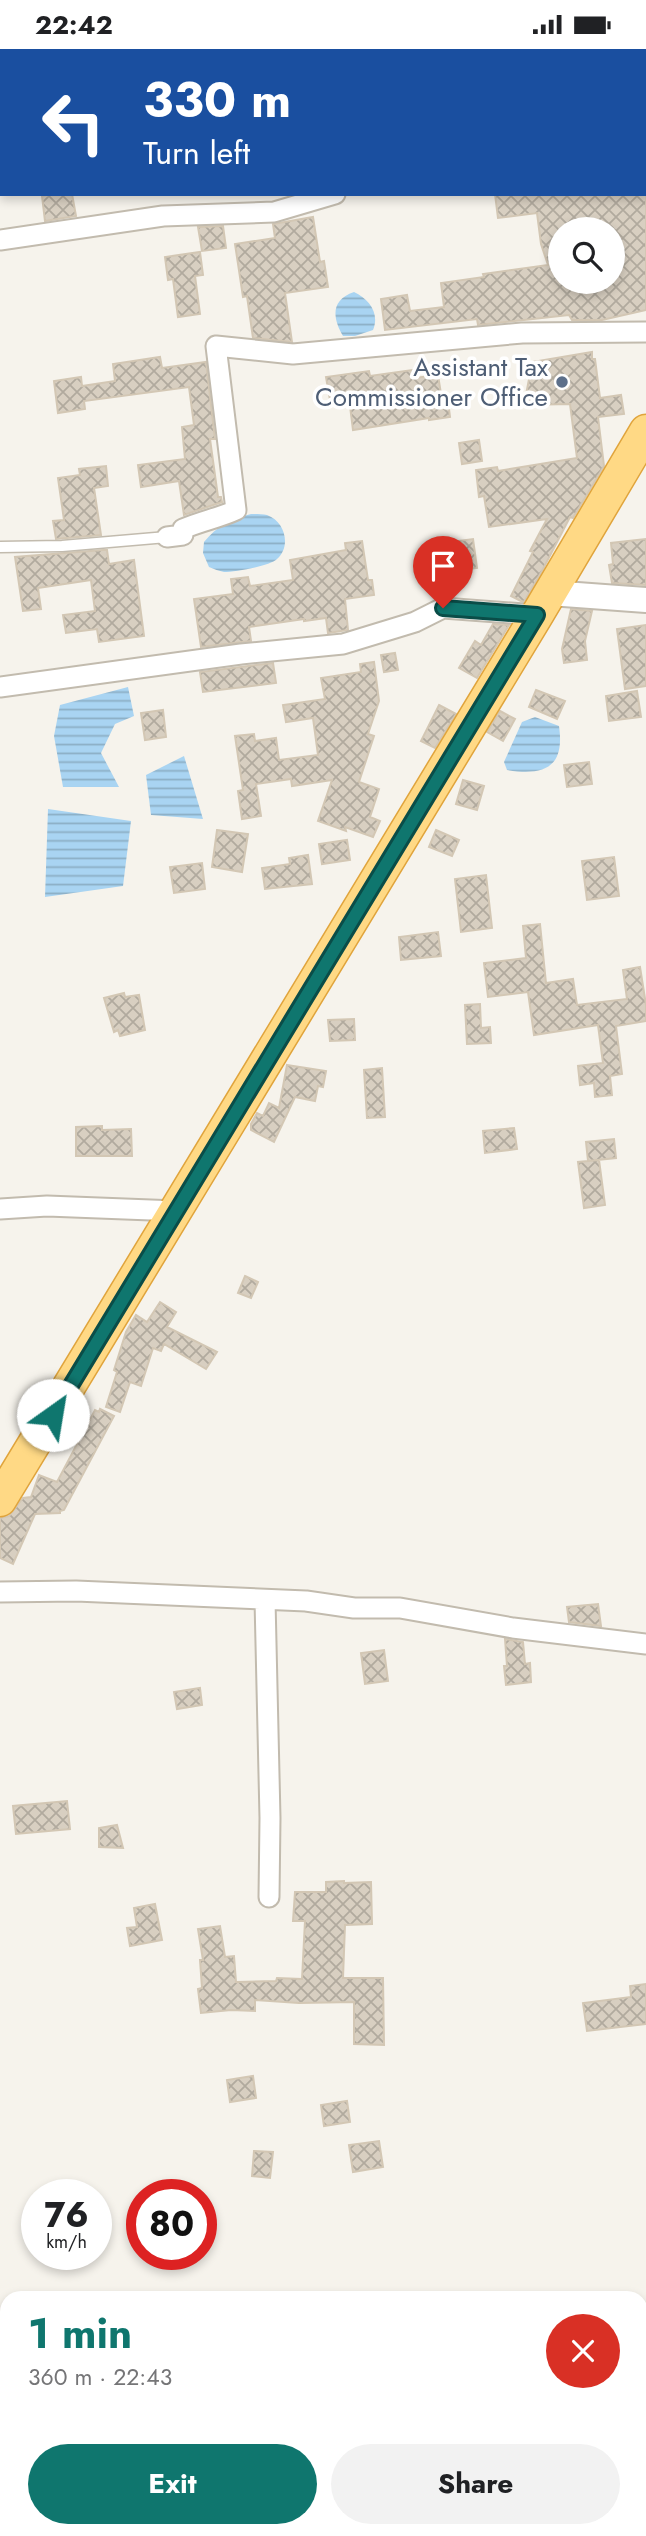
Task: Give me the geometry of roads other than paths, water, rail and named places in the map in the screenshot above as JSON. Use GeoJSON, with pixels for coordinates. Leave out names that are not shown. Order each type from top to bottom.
{"type":"FeatureCollection","features":[{"type":"Feature","properties":{"kind":"highway"},"geometry":{"type":"LineString","coordinates":[[0,1500],[544,604],[646,431]]}},
{"type":"Feature","properties":{"kind":"street"},"geometry":{"type":"LineString","coordinates":[[0,240],[163,216],[274,212],[328,196]]}},
{"type":"Feature","properties":{"kind":"street"},"geometry":{"type":"LineString","coordinates":[[167,537],[183,535],[183,529],[236,510],[216,346],[293,355],[522,333],[646,332]]}},
{"type":"Feature","properties":{"kind":"street"},"geometry":{"type":"LineString","coordinates":[[0,687],[241,654],[343,644],[415,622],[443,608],[646,600]]}},
{"type":"Feature","properties":{"kind":"street"},"geometry":{"type":"LineString","coordinates":[[0,1209],[47,1206],[177,1210]]}},
{"type":"Feature","properties":{"kind":"street"},"geometry":{"type":"LineString","coordinates":[[0,1592],[76,1591],[306,1601],[355,1608],[400,1608],[513,1628],[646,1644]]}},
{"type":"Feature","properties":{"kind":"street"},"geometry":{"type":"LineString","coordinates":[[265,1600],[269,1896]]}},
{"type":"Feature","properties":{"kind":"lane"},"geometry":{"type":"LineString","coordinates":[[0,547],[62,546],[167,537]]}},
{"type":"Feature","properties":{"kind":"water"},"geometry":{"type":"Polygon","coordinates":[[[354,292],[372,307],[375,324],[373,330],[355,336],[343,336],[337,322],[336,310],[346,295],[354,292]]]}},
{"type":"Feature","properties":{"kind":"water"},"geometry":{"type":"Polygon","coordinates":[[[251,514],[267,515],[279,523],[285,542],[281,554],[273,562],[244,570],[224,572],[209,567],[203,553],[204,542],[225,524],[251,514]]]}},
{"type":"Feature","properties":{"kind":"water"},"geometry":{"type":"Polygon","coordinates":[[[128,687],[134,716],[115,724],[101,753],[119,787],[63,787],[54,736],[60,705],[128,687]]]}},
{"type":"Feature","properties":{"kind":"water"},"geometry":{"type":"Polygon","coordinates":[[[535,717],[559,726],[559,751],[555,760],[542,770],[507,770],[504,762],[522,722],[535,717]]]}},
{"type":"Feature","properties":{"kind":"water"},"geometry":{"type":"Polygon","coordinates":[[[184,756],[203,819],[151,815],[146,775],[184,756]]]}},
{"type":"Feature","properties":{"kind":"water"},"geometry":{"type":"Polygon","coordinates":[[[48,809],[131,821],[123,886],[45,897],[48,809]]]}},
{"type":"Feature","properties":{"kind":"place","name":"Assistant Tax Commissioner Office"},"geometry":{"type":"Point","coordinates":[562,382]}}]}
